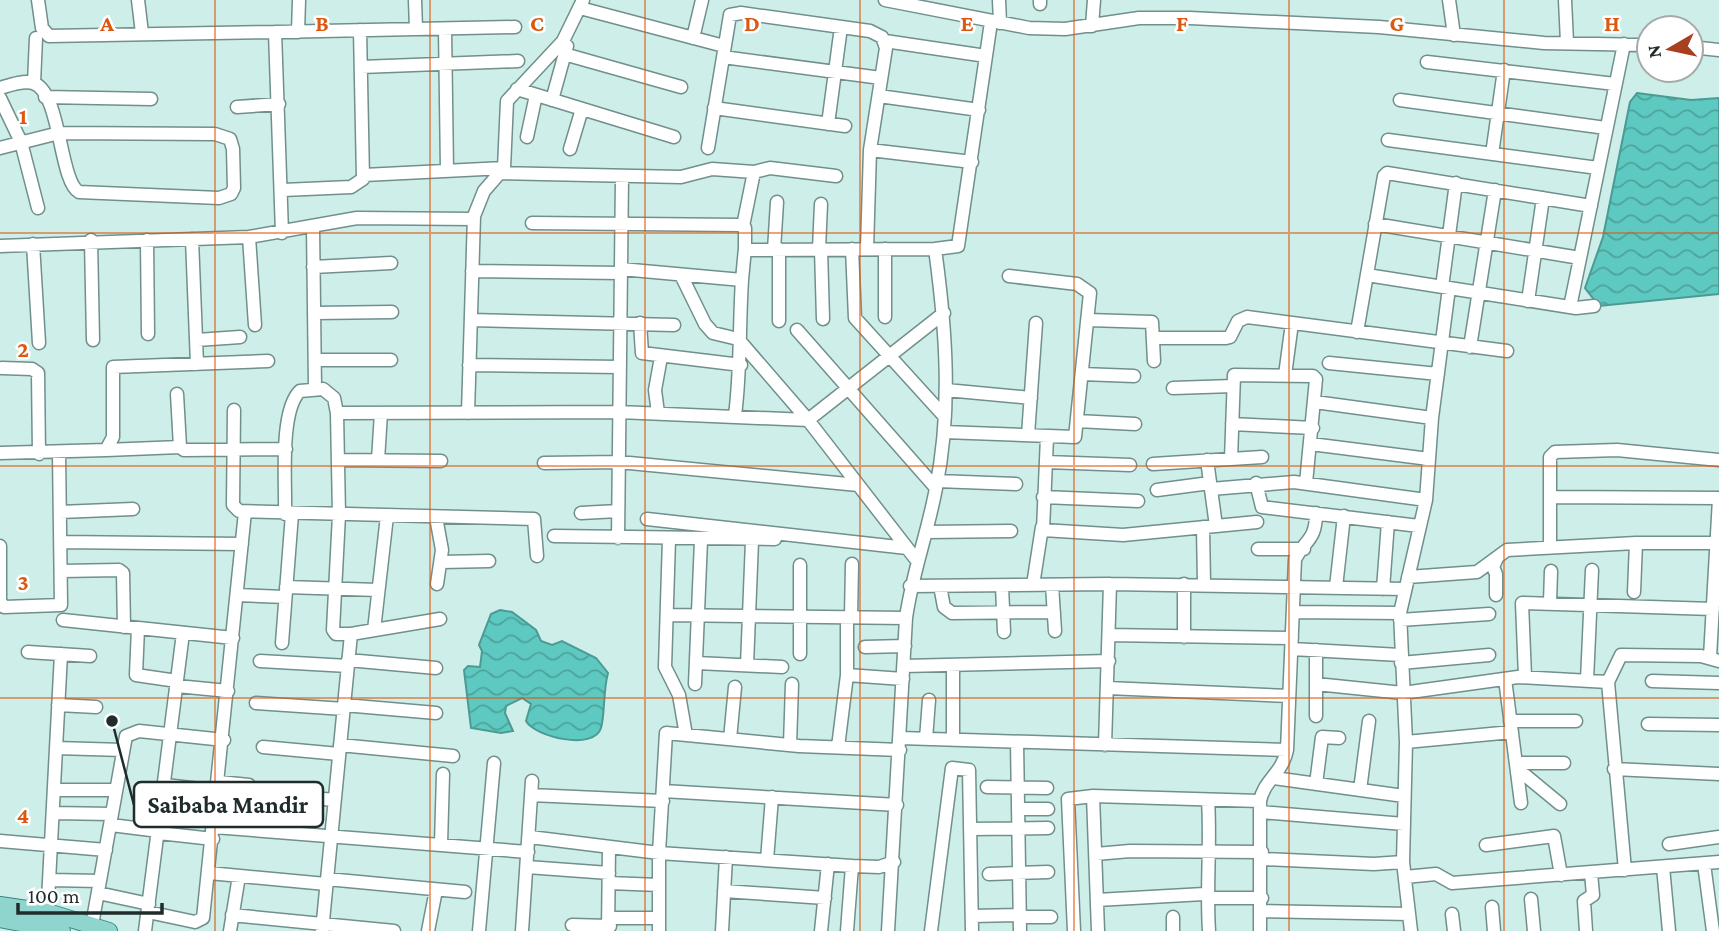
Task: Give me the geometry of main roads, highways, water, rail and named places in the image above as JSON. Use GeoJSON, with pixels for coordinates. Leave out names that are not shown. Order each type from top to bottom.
{"type":"FeatureCollection","features":[{"type":"Feature","properties":{"kind":"main road"},"geometry":{"type":"LineString","coordinates":[[0,905],[52,923]]}},
{"type":"Feature","properties":{"kind":"main road"},"geometry":{"type":"LineString","coordinates":[[0,919],[19,926],[52,923],[92,925],[109,931]]}},
{"type":"Feature","properties":{"kind":"water"},"geometry":{"type":"Polygon","coordinates":[[[1637,93],[1691,100],[1719,98],[1719,294],[1599,306],[1585,288],[1603,237],[1630,102],[1637,93]]]}},
{"type":"Feature","properties":{"kind":"water"},"geometry":{"type":"Polygon","coordinates":[[[500,610],[512,612],[536,630],[541,641],[552,645],[562,641],[596,658],[608,673],[601,728],[596,735],[577,740],[541,732],[526,721],[531,704],[522,698],[506,706],[505,713],[513,731],[501,733],[471,728],[464,670],[468,666],[480,667],[482,651],[479,645],[491,614],[500,610]]]}},
{"type":"Feature","properties":{"kind":"place","name":"Saibaba Mandir"},"geometry":{"type":"Point","coordinates":[112,721]}}]}
